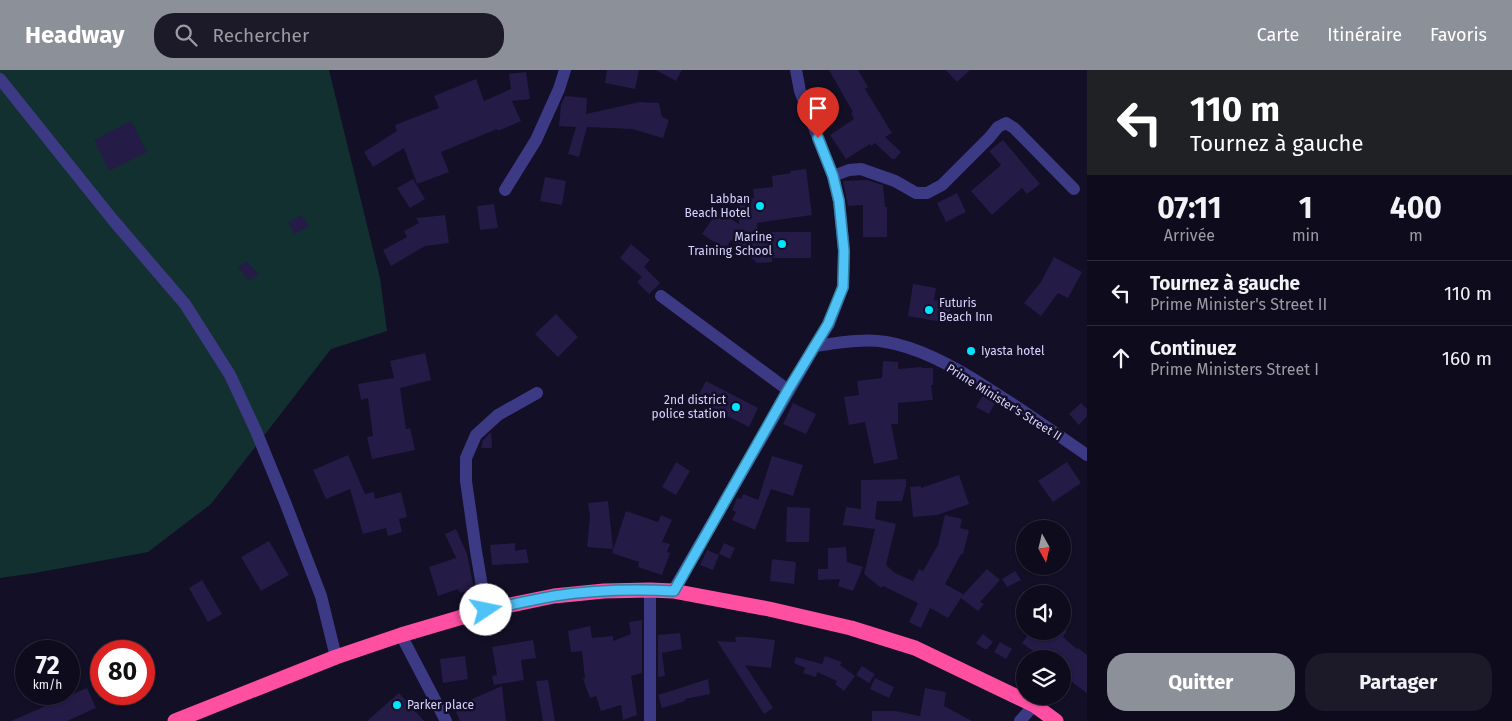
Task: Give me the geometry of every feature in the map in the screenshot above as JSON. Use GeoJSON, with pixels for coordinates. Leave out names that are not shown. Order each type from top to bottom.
{"type":"FeatureCollection","features":[{"type":"Feature","properties":{"kind":"highway"},"geometry":{"type":"LineString","coordinates":[[175,721],[336,657],[401,635],[486,610],[554,596],[604,591],[674,591],[769,609],[852,628],[915,648],[1016,696]]}},
{"type":"Feature","properties":{"kind":"highway"},"geometry":{"type":"LineString","coordinates":[[1034,705],[1056,721]]}},
{"type":"Feature","properties":{"kind":"street"},"geometry":{"type":"LineString","coordinates":[[504,190],[536,140],[559,89],[565,70]]}},
{"type":"Feature","properties":{"kind":"street"},"geometry":{"type":"LineString","coordinates":[[674,591],[788,390],[828,324],[843,287],[844,251],[839,201],[833,176],[800,91],[796,70]]}},
{"type":"Feature","properties":{"kind":"street"},"geometry":{"type":"LineString","coordinates":[[0,79],[113,220],[185,304],[230,375],[256,431],[321,596],[336,657]]}},
{"type":"Feature","properties":{"kind":"street"},"geometry":{"type":"LineString","coordinates":[[833,176],[849,170],[861,169],[895,181],[916,193],[927,193],[942,185],[998,127],[1006,123],[1014,128],[1074,189]]}},
{"type":"Feature","properties":{"kind":"street"},"geometry":{"type":"LineString","coordinates":[[661,296],[788,390]]}},
{"type":"Feature","properties":{"kind":"street","name":"Prime Minister's Street II"},"geometry":{"type":"LineString","coordinates":[[815,346],[848,341],[886,342],[924,353],[963,373],[1013,404],[1087,455]]}},
{"type":"Feature","properties":{"kind":"street"},"geometry":{"type":"LineString","coordinates":[[486,610],[466,481],[466,458],[476,435],[498,415],[537,393]]}},
{"type":"Feature","properties":{"kind":"street"},"geometry":{"type":"LineString","coordinates":[[650,590],[650,721]]}},
{"type":"Feature","properties":{"kind":"street"},"geometry":{"type":"LineString","coordinates":[[401,635],[446,721]]}},
{"type":"Feature","properties":{"kind":"street"},"geometry":{"type":"LineString","coordinates":[[1020,721],[1034,705]]}},
{"type":"Feature","properties":{"kind":"green space"},"geometry":{"type":"Polygon","coordinates":[[[0,70],[329,70],[380,278],[387,331],[331,349],[211,504],[148,552],[0,578],[0,70]]]}},
{"type":"Feature","properties":{"kind":"building"},"geometry":{"type":"Polygon","coordinates":[[[607,70],[639,70],[635,89],[605,83],[607,70]]]}},
{"type":"Feature","properties":{"kind":"building"},"geometry":{"type":"Polygon","coordinates":[[[656,70],[682,70],[676,81],[656,70]]]}},
{"type":"Feature","properties":{"kind":"building"},"geometry":{"type":"Polygon","coordinates":[[[829,70],[858,70],[868,87],[865,89],[892,133],[885,137],[901,152],[895,159],[892,159],[875,143],[871,146],[870,144],[846,159],[830,135],[854,119],[851,113],[853,112],[829,70]]]}},
{"type":"Feature","properties":{"kind":"building"},"geometry":{"type":"Polygon","coordinates":[[[946,70],[970,70],[957,82],[946,70]]]}},
{"type":"Feature","properties":{"kind":"building"},"geometry":{"type":"Polygon","coordinates":[[[526,72],[530,99],[512,101],[521,121],[441,152],[449,172],[417,184],[404,148],[373,167],[364,152],[397,131],[395,125],[439,108],[434,96],[476,79],[484,101],[511,89],[509,74],[526,72]]]}},
{"type":"Feature","properties":{"kind":"building"},"geometry":{"type":"Polygon","coordinates":[[[565,96],[587,98],[586,114],[640,102],[659,103],[662,117],[669,120],[663,138],[632,129],[587,127],[579,157],[568,154],[576,127],[559,126],[561,105],[565,96]]]}},
{"type":"Feature","properties":{"kind":"building"},"geometry":{"type":"Polygon","coordinates":[[[131,121],[147,152],[109,171],[94,140],[131,121]]]}},
{"type":"Feature","properties":{"kind":"building"},"geometry":{"type":"Polygon","coordinates":[[[1003,140],[1040,184],[1027,194],[1022,188],[992,215],[971,191],[1001,165],[989,151],[1003,140]]]}},
{"type":"Feature","properties":{"kind":"building"},"geometry":{"type":"Polygon","coordinates":[[[806,169],[812,215],[757,223],[758,232],[811,232],[811,258],[772,258],[772,262],[757,263],[731,240],[725,249],[702,234],[718,211],[739,224],[738,198],[754,198],[753,189],[773,187],[772,176],[806,169]]]}},
{"type":"Feature","properties":{"kind":"building"},"geometry":{"type":"Polygon","coordinates":[[[545,177],[566,181],[562,205],[540,201],[545,177]]]}},
{"type":"Feature","properties":{"kind":"building"},"geometry":{"type":"Polygon","coordinates":[[[413,179],[425,199],[410,208],[397,188],[413,179]]]}},
{"type":"Feature","properties":{"kind":"building"},"geometry":{"type":"Polygon","coordinates":[[[867,180],[883,185],[885,207],[887,207],[887,237],[863,237],[863,205],[848,206],[843,181],[867,180]]]}},
{"type":"Feature","properties":{"kind":"building"},"geometry":{"type":"Polygon","coordinates":[[[957,193],[966,212],[946,222],[937,203],[957,193]]]}},
{"type":"Feature","properties":{"kind":"building"},"geometry":{"type":"Polygon","coordinates":[[[494,204],[498,228],[480,230],[477,206],[494,204]]]}},
{"type":"Feature","properties":{"kind":"building"},"geometry":{"type":"Polygon","coordinates":[[[301,215],[309,226],[295,234],[288,223],[301,215]]]}},
{"type":"Feature","properties":{"kind":"building"},"geometry":{"type":"Polygon","coordinates":[[[445,215],[449,243],[425,246],[391,266],[383,250],[407,237],[404,231],[419,223],[416,218],[445,215]]]}},
{"type":"Feature","properties":{"kind":"building"},"geometry":{"type":"Polygon","coordinates":[[[631,244],[650,260],[644,267],[660,283],[649,294],[637,282],[642,277],[620,258],[631,244]]]}},
{"type":"Feature","properties":{"kind":"building"},"geometry":{"type":"Polygon","coordinates":[[[1054,257],[1082,272],[1068,298],[1058,293],[1041,316],[1024,303],[1041,282],[1054,257]]]}},
{"type":"Feature","properties":{"kind":"building"},"geometry":{"type":"Polygon","coordinates":[[[247,261],[258,274],[249,281],[238,267],[247,261]]]}},
{"type":"Feature","properties":{"kind":"building"},"geometry":{"type":"Polygon","coordinates":[[[913,284],[936,288],[934,300],[951,303],[948,323],[908,316],[913,284]]]}},
{"type":"Feature","properties":{"kind":"building"},"geometry":{"type":"Polygon","coordinates":[[[556,314],[578,337],[558,357],[535,334],[556,314]]]}},
{"type":"Feature","properties":{"kind":"building"},"geometry":{"type":"Polygon","coordinates":[[[425,353],[431,380],[400,388],[406,429],[410,428],[415,450],[372,459],[367,437],[373,436],[368,398],[361,400],[358,384],[394,378],[390,361],[425,353]]]}},
{"type":"Feature","properties":{"kind":"building"},"geometry":{"type":"Polygon","coordinates":[[[883,361],[898,362],[898,369],[933,368],[933,385],[931,385],[933,400],[898,403],[898,424],[891,424],[898,459],[874,464],[865,422],[849,425],[844,397],[859,395],[857,381],[882,378],[883,361]]]}},
{"type":"Feature","properties":{"kind":"building"},"geometry":{"type":"Polygon","coordinates":[[[706,381],[758,408],[749,427],[696,400],[706,381]]]}},
{"type":"Feature","properties":{"kind":"building"},"geometry":{"type":"Polygon","coordinates":[[[983,395],[995,403],[989,414],[976,407],[983,395]]]}},
{"type":"Feature","properties":{"kind":"building"},"geometry":{"type":"Polygon","coordinates":[[[793,403],[816,414],[806,434],[783,424],[793,403]]]}},
{"type":"Feature","properties":{"kind":"building"},"geometry":{"type":"Polygon","coordinates":[[[1081,403],[1087,409],[1087,416],[1079,425],[1069,414],[1081,403]]]}},
{"type":"Feature","properties":{"kind":"building"},"geometry":{"type":"Polygon","coordinates":[[[491,432],[492,448],[481,448],[483,440],[491,432]]]}},
{"type":"Feature","properties":{"kind":"building"},"geometry":{"type":"Polygon","coordinates":[[[348,455],[365,494],[374,492],[375,499],[401,492],[407,517],[399,519],[402,532],[388,536],[386,528],[363,534],[350,489],[326,499],[313,470],[348,455]]]}},
{"type":"Feature","properties":{"kind":"building"},"geometry":{"type":"Polygon","coordinates":[[[772,456],[803,465],[793,496],[771,489],[755,530],[732,520],[736,512],[732,510],[737,498],[741,499],[743,494],[758,500],[772,456]]]}},
{"type":"Feature","properties":{"kind":"building"},"geometry":{"type":"Polygon","coordinates":[[[676,462],[690,471],[676,495],[662,487],[676,462]]]}},
{"type":"Feature","properties":{"kind":"building"},"geometry":{"type":"Polygon","coordinates":[[[1067,462],[1081,483],[1053,502],[1038,481],[1067,462]]]}},
{"type":"Feature","properties":{"kind":"building"},"geometry":{"type":"Polygon","coordinates":[[[959,475],[969,504],[937,515],[913,517],[910,487],[921,486],[921,488],[959,475]]]}},
{"type":"Feature","properties":{"kind":"building"},"geometry":{"type":"Polygon","coordinates":[[[906,479],[902,501],[877,501],[875,519],[896,524],[886,565],[895,573],[913,581],[919,569],[923,571],[938,545],[945,515],[962,519],[960,528],[969,530],[963,554],[961,554],[945,584],[963,594],[961,597],[987,569],[1000,580],[980,602],[984,604],[978,611],[961,598],[948,618],[930,608],[921,628],[909,622],[918,603],[883,586],[881,588],[864,574],[875,529],[843,525],[846,507],[861,509],[861,480],[906,479]]]}},
{"type":"Feature","properties":{"kind":"building"},"geometry":{"type":"Polygon","coordinates":[[[608,501],[613,549],[587,547],[590,516],[588,503],[608,501]]]}},
{"type":"Feature","properties":{"kind":"building"},"geometry":{"type":"Polygon","coordinates":[[[787,507],[810,508],[809,542],[786,542],[787,507]]]}},
{"type":"Feature","properties":{"kind":"building"},"geometry":{"type":"Polygon","coordinates":[[[626,511],[658,522],[661,515],[672,520],[662,542],[670,544],[667,552],[670,553],[662,575],[638,567],[639,562],[612,553],[626,511]]]}},
{"type":"Feature","properties":{"kind":"building"},"geometry":{"type":"Polygon","coordinates":[[[456,529],[467,554],[474,589],[460,593],[458,589],[438,596],[429,567],[456,558],[445,534],[456,529]]]}},
{"type":"Feature","properties":{"kind":"building"},"geometry":{"type":"Polygon","coordinates":[[[269,541],[289,575],[261,591],[241,557],[269,541]]]}},
{"type":"Feature","properties":{"kind":"building"},"geometry":{"type":"Polygon","coordinates":[[[515,543],[515,551],[526,549],[529,563],[492,565],[490,545],[515,543]]]}},
{"type":"Feature","properties":{"kind":"building"},"geometry":{"type":"Polygon","coordinates":[[[724,543],[735,548],[730,559],[719,554],[724,543]]]}},
{"type":"Feature","properties":{"kind":"building"},"geometry":{"type":"Polygon","coordinates":[[[846,547],[847,562],[863,567],[853,591],[838,586],[840,579],[818,580],[818,569],[828,569],[828,548],[846,547]]]}},
{"type":"Feature","properties":{"kind":"building"},"geometry":{"type":"Polygon","coordinates":[[[707,550],[719,555],[713,570],[700,565],[707,550]]]}},
{"type":"Feature","properties":{"kind":"building"},"geometry":{"type":"Polygon","coordinates":[[[772,559],[796,562],[794,584],[770,581],[772,559]]]}},
{"type":"Feature","properties":{"kind":"building"},"geometry":{"type":"Polygon","coordinates":[[[1015,571],[1021,580],[1007,587],[1002,579],[1015,571]]]}},
{"type":"Feature","properties":{"kind":"building"},"geometry":{"type":"Polygon","coordinates":[[[202,580],[222,614],[208,622],[189,588],[202,580]]]}},
{"type":"Feature","properties":{"kind":"building"},"geometry":{"type":"Polygon","coordinates":[[[642,620],[642,673],[631,676],[637,715],[623,720],[621,705],[601,711],[596,696],[590,698],[583,679],[585,678],[582,651],[571,652],[568,631],[590,626],[592,638],[613,636],[613,641],[631,634],[629,622],[642,620]]]}},
{"type":"Feature","properties":{"kind":"building"},"geometry":{"type":"Polygon","coordinates":[[[680,633],[682,649],[662,653],[665,676],[658,677],[658,635],[680,633]]]}},
{"type":"Feature","properties":{"kind":"building"},"geometry":{"type":"Polygon","coordinates":[[[983,634],[993,642],[987,649],[976,643],[983,634]]]}},
{"type":"Feature","properties":{"kind":"building"},"geometry":{"type":"Polygon","coordinates":[[[735,637],[775,640],[771,668],[745,665],[773,708],[764,714],[717,641],[736,642],[735,637]]]}},
{"type":"Feature","properties":{"kind":"building"},"geometry":{"type":"Polygon","coordinates":[[[533,640],[536,658],[521,660],[524,680],[494,685],[492,676],[497,675],[492,647],[533,640]]]}},
{"type":"Feature","properties":{"kind":"building"},"geometry":{"type":"Polygon","coordinates":[[[1024,640],[1066,640],[1078,648],[1087,655],[1087,693],[1071,681],[1071,650],[1032,650],[1022,643],[1024,640]]]}},
{"type":"Feature","properties":{"kind":"building"},"geometry":{"type":"Polygon","coordinates":[[[1000,642],[1012,649],[1006,659],[994,652],[1000,642]]]}},
{"type":"Feature","properties":{"kind":"building"},"geometry":{"type":"Polygon","coordinates":[[[465,656],[468,679],[443,683],[440,659],[465,656]]]}},
{"type":"Feature","properties":{"kind":"building"},"geometry":{"type":"Polygon","coordinates":[[[825,656],[842,662],[840,665],[855,676],[844,691],[835,684],[837,681],[817,672],[816,677],[803,673],[805,668],[794,663],[796,657],[822,664],[825,656]]]}},
{"type":"Feature","properties":{"kind":"building"},"geometry":{"type":"Polygon","coordinates":[[[862,666],[875,674],[869,683],[856,675],[862,666]]]}},
{"type":"Feature","properties":{"kind":"building"},"geometry":{"type":"Polygon","coordinates":[[[875,678],[894,687],[889,698],[870,689],[875,678]]]}},
{"type":"Feature","properties":{"kind":"building"},"geometry":{"type":"Polygon","coordinates":[[[708,679],[710,694],[685,699],[685,701],[662,708],[658,695],[708,679]]]}},
{"type":"Feature","properties":{"kind":"building"},"geometry":{"type":"Polygon","coordinates":[[[548,680],[555,721],[543,721],[536,681],[548,680]]]}},
{"type":"Feature","properties":{"kind":"building"},"geometry":{"type":"Polygon","coordinates":[[[502,686],[506,721],[460,721],[454,707],[502,686]]]}},
{"type":"Feature","properties":{"kind":"building"},"geometry":{"type":"Polygon","coordinates":[[[87,688],[90,695],[90,705],[95,705],[96,708],[67,721],[11,721],[48,705],[80,705],[80,691],[87,688]]]}},
{"type":"Feature","properties":{"kind":"building"},"geometry":{"type":"Polygon","coordinates":[[[925,688],[946,692],[944,706],[972,721],[872,721],[872,711],[896,711],[920,716],[925,688]]]}},
{"type":"Feature","properties":{"kind":"building","name":"Parker place"},"geometry":{"type":"Polygon","coordinates":[[[399,693],[424,721],[367,721],[399,693]]]}},
{"type":"Feature","properties":{"kind":"place","name":"Labban Beach Hotel"},"geometry":{"type":"Point","coordinates":[760,206]}},
{"type":"Feature","properties":{"kind":"place","name":"Marine Training School"},"geometry":{"type":"Point","coordinates":[782,244]}},
{"type":"Feature","properties":{"kind":"place","name":"Futuris Beach Inn"},"geometry":{"type":"Point","coordinates":[929,310]}},
{"type":"Feature","properties":{"kind":"place","name":"Iyasta hotel"},"geometry":{"type":"Point","coordinates":[971,351]}},
{"type":"Feature","properties":{"kind":"place","name":"2nd district police station"},"geometry":{"type":"Point","coordinates":[736,407]}},
{"type":"Feature","properties":{"kind":"place","name":"Parker place"},"geometry":{"type":"Point","coordinates":[397,705]}},
{"type":"Feature","properties":{"kind":"route"},"geometry":{"type":"LineString","coordinates":[[486,610],[554,596],[604,591],[674,591],[788,390],[828,324],[843,287],[844,251],[839,201],[833,176],[818,138]]}}]}
